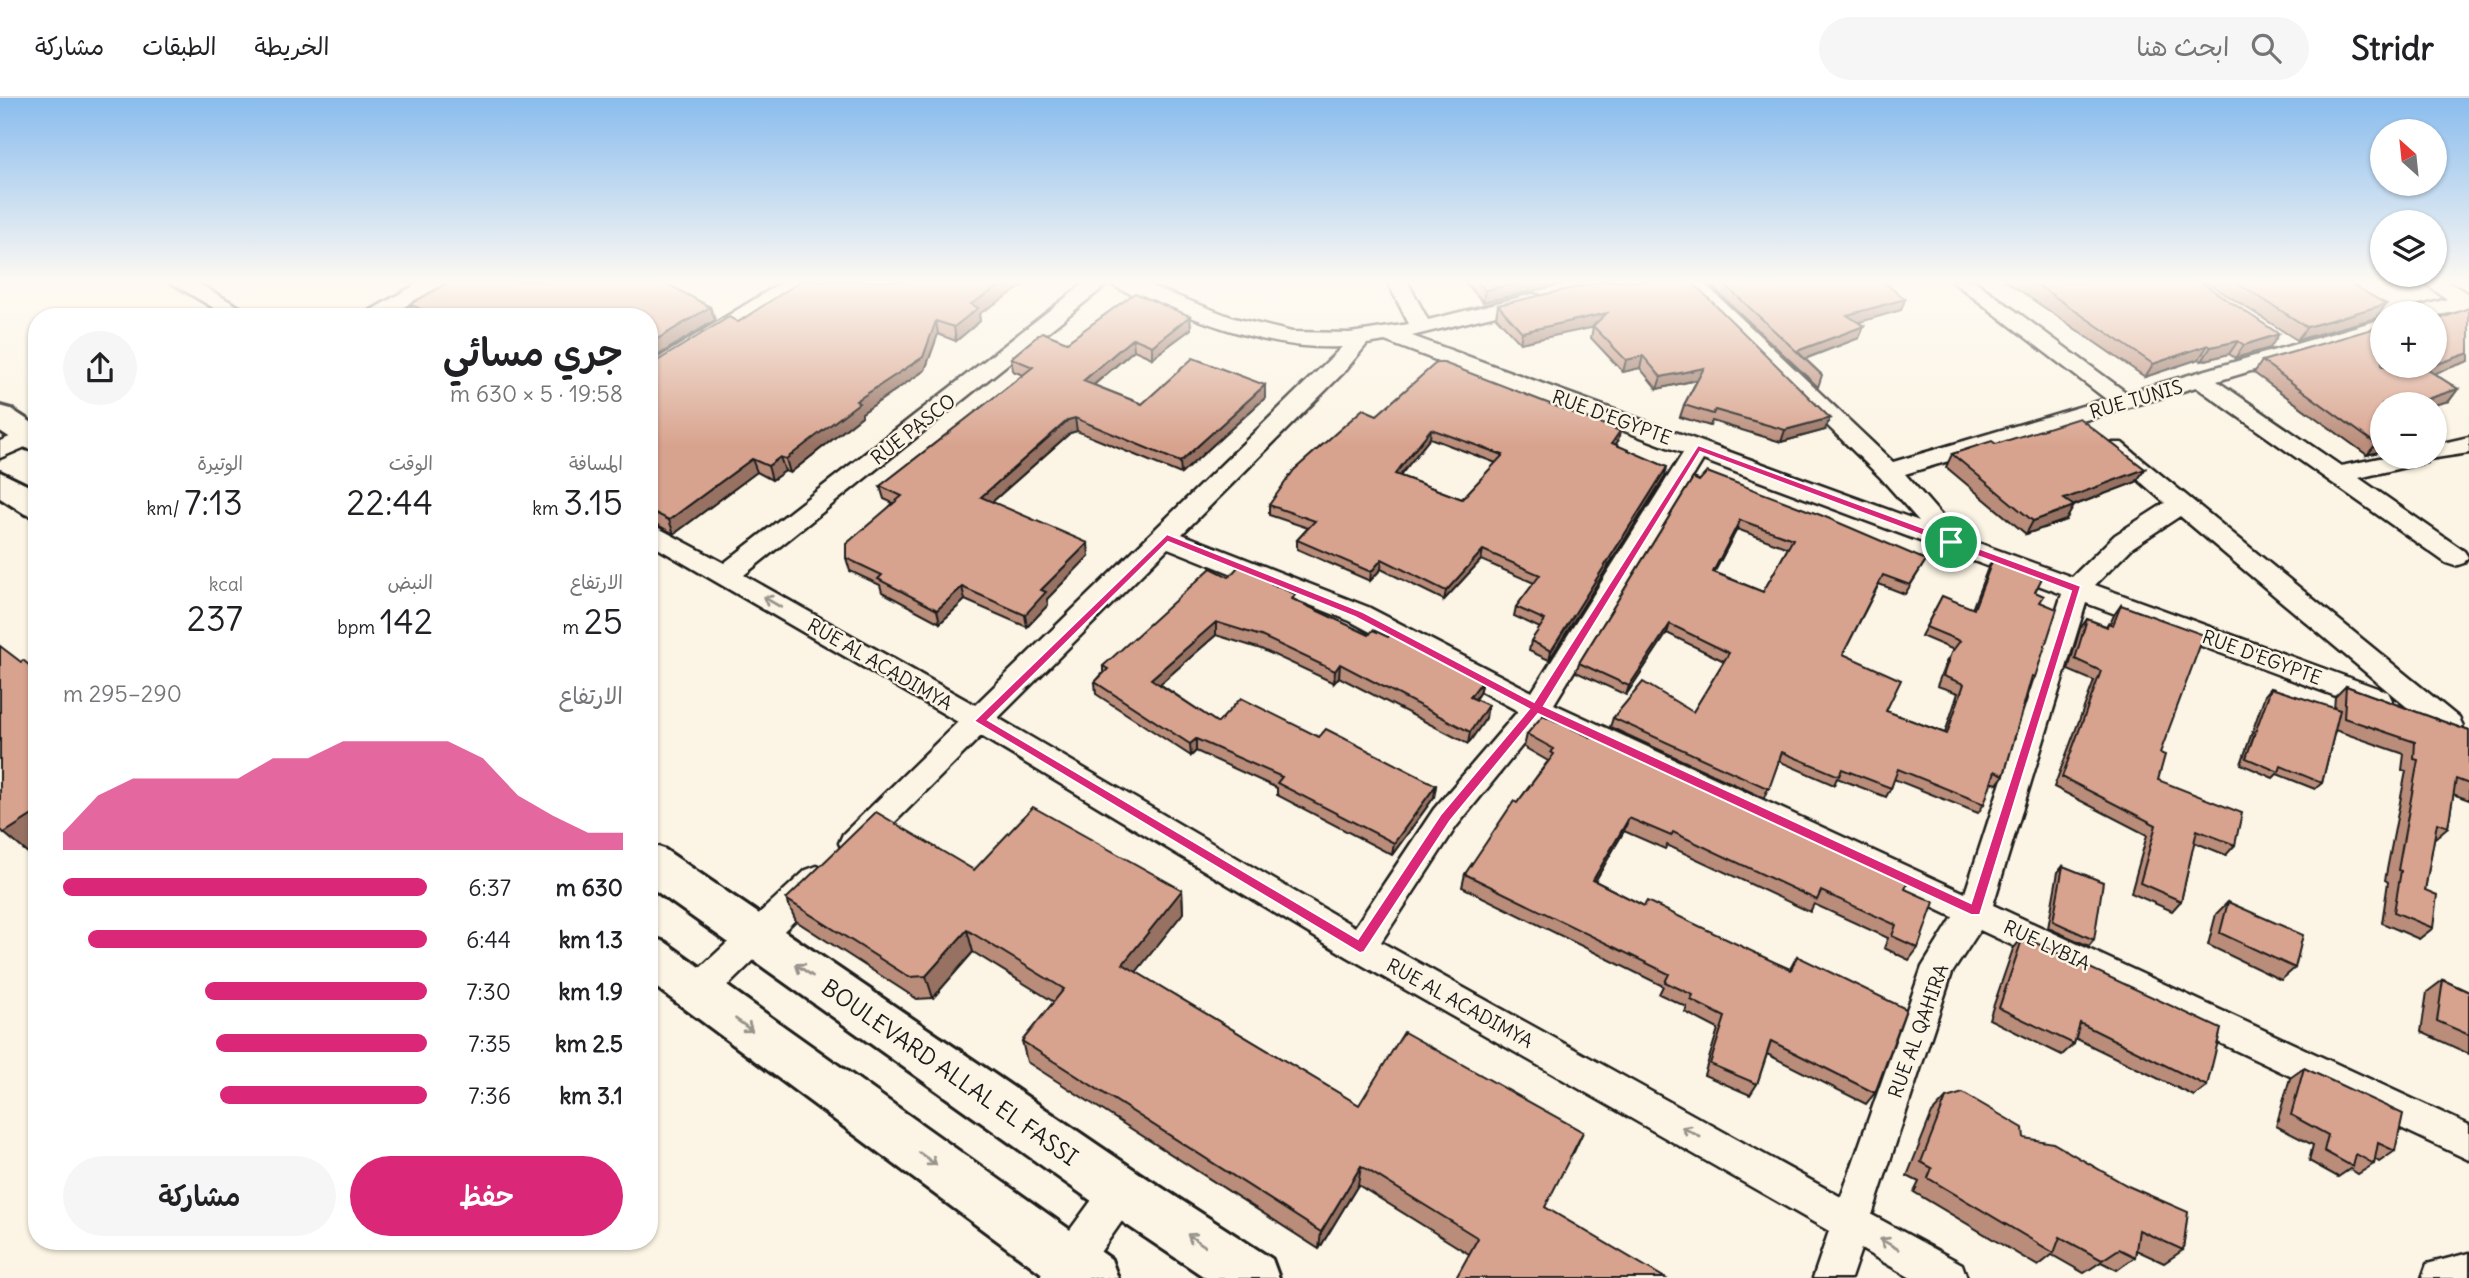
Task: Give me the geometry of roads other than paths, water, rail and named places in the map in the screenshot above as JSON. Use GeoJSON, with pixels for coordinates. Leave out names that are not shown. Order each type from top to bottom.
{"type":"FeatureCollection","features":[{"type":"Feature","properties":{"kind":"main road"},"geometry":{"type":"LineString","coordinates":[[0,416],[28,436]]}},
{"type":"Feature","properties":{"kind":"main road","name":"BOULEVARD ALLAL EL FASSI"},"geometry":{"type":"LineString","coordinates":[[658,868],[1121,1191],[1253,1278]]}},
{"type":"Feature","properties":{"kind":"main road"},"geometry":{"type":"LineString","coordinates":[[658,963],[1074,1273]]}},
{"type":"Feature","properties":{"kind":"street"},"geometry":{"type":"LineString","coordinates":[[658,368],[710,336]]}},
{"type":"Feature","properties":{"kind":"street","name":"RUE PASCO"},"geometry":{"type":"LineString","coordinates":[[725,576],[1030,336]]}},
{"type":"Feature","properties":{"kind":"street"},"geometry":{"type":"LineString","coordinates":[[1276,336],[1295,340],[1372,336]]}},
{"type":"Feature","properties":{"kind":"street"},"geometry":{"type":"LineString","coordinates":[[698,992],[1167,538],[1336,367],[1373,336]]}},
{"type":"Feature","properties":{"kind":"street","name":"RUE D'EGYPTE"},"geometry":{"type":"LineString","coordinates":[[1373,336],[1698,448],[2459,730]]}},
{"type":"Feature","properties":{"kind":"street"},"geometry":{"type":"LineString","coordinates":[[1748,336],[1889,471],[1951,542]]}},
{"type":"Feature","properties":{"kind":"street"},"geometry":{"type":"LineString","coordinates":[[2036,336],[2124,402]]}},
{"type":"Feature","properties":{"kind":"street","name":"RUE TUNIS"},"geometry":{"type":"LineString","coordinates":[[1889,471],[2345,336]]}},
{"type":"Feature","properties":{"kind":"street"},"geometry":{"type":"LineString","coordinates":[[2272,337],[2294,351]]}},
{"type":"Feature","properties":{"kind":"street"},"geometry":{"type":"LineString","coordinates":[[2201,380],[2455,557]]}},
{"type":"Feature","properties":{"kind":"street"},"geometry":{"type":"LineString","coordinates":[[2077,417],[2181,505],[2459,730]]}},
{"type":"Feature","properties":{"kind":"street"},"geometry":{"type":"LineString","coordinates":[[0,450],[28,441]]}},
{"type":"Feature","properties":{"kind":"street"},"geometry":{"type":"LineString","coordinates":[[2447,450],[2469,445]]}},
{"type":"Feature","properties":{"kind":"street"},"geometry":{"type":"LineString","coordinates":[[1360,947],[1445,818],[1536,708],[1698,448]]}},
{"type":"Feature","properties":{"kind":"street"},"geometry":{"type":"LineString","coordinates":[[2338,475],[2370,468]]}},
{"type":"Feature","properties":{"kind":"street"},"geometry":{"type":"LineString","coordinates":[[2077,589],[2104,556],[2123,540],[2147,522],[2181,505]]}},
{"type":"Feature","properties":{"kind":"street","name":"RUE AL ACADIMYA"},"geometry":{"type":"LineString","coordinates":[[658,537],[979,721],[1360,947],[1948,1278]]}},
{"type":"Feature","properties":{"kind":"street","name":"RUE LYBIA"},"geometry":{"type":"LineString","coordinates":[[1167,538],[1359,614],[1536,708],[2469,1143]]}},
{"type":"Feature","properties":{"kind":"street","name":"RUE AL QAHIRA"},"geometry":{"type":"LineString","coordinates":[[1832,1278],[1938,967],[1975,911],[2077,589]]}},
{"type":"Feature","properties":{"kind":"street"},"geometry":{"type":"LineString","coordinates":[[1074,1273],[1121,1191]]}},
{"type":"Feature","properties":{"kind":"street"},"geometry":{"type":"LineString","coordinates":[[2441,1278],[2469,1272]]}}]}
